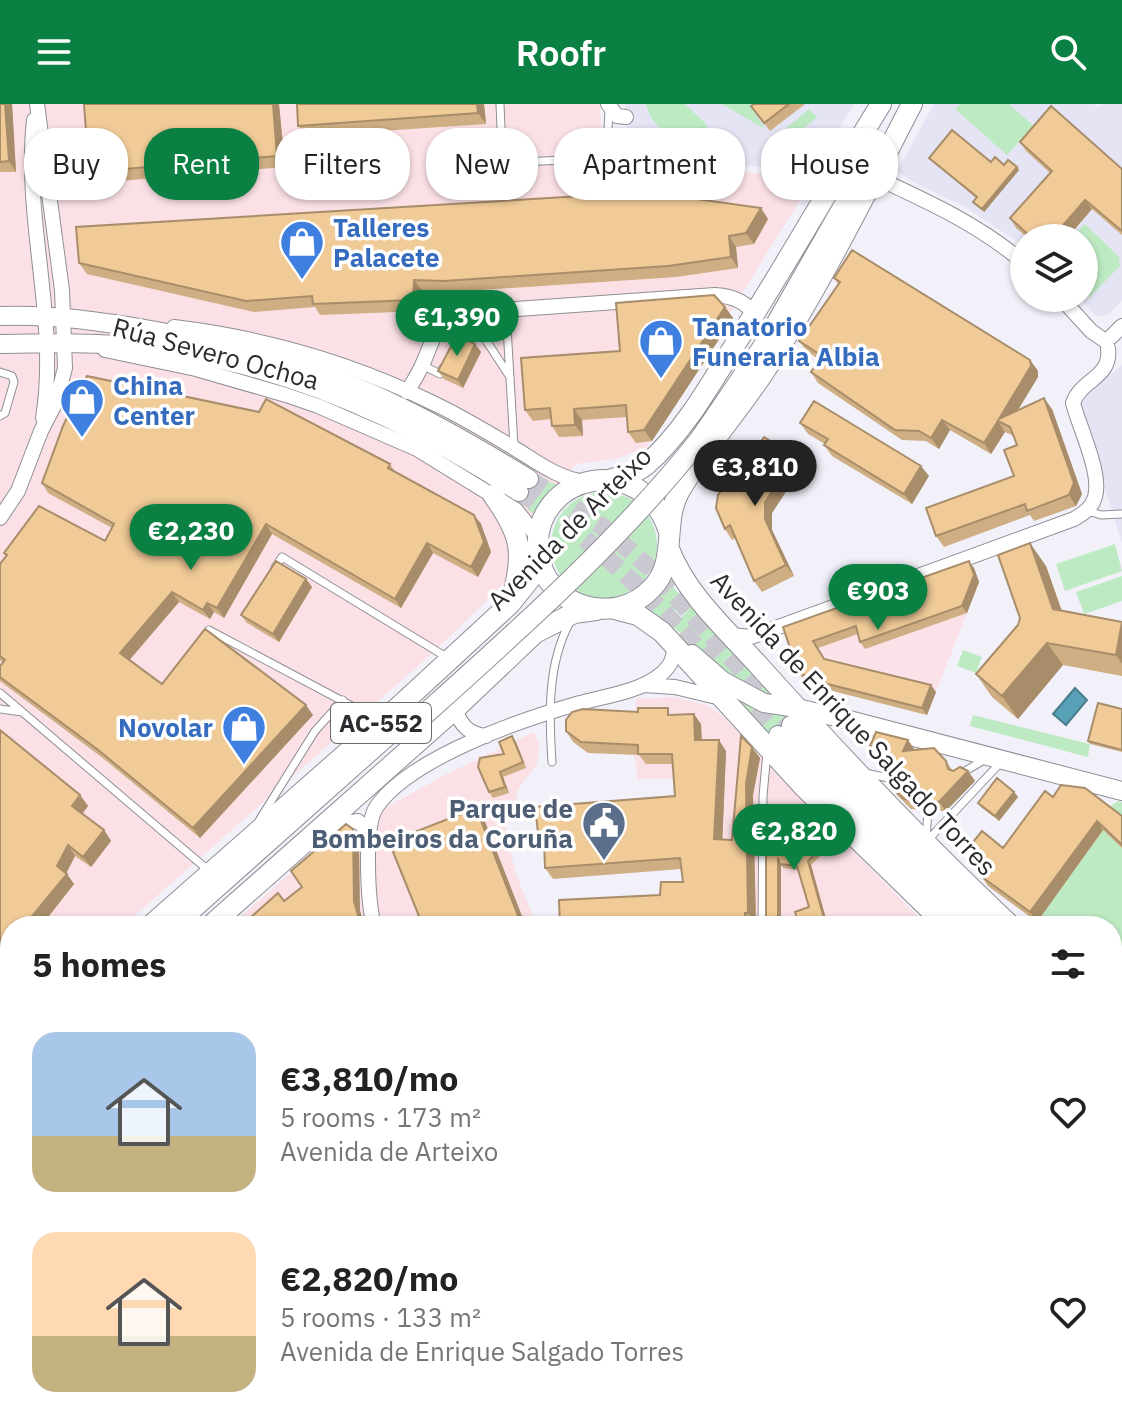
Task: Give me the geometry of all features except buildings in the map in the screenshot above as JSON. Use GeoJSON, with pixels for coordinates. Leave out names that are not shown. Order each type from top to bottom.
{"type":"FeatureCollection","features":[{"type":"Feature","properties":{"kind":"main road","name":"Avenida de Arteixo"},"geometry":{"type":"LineString","coordinates":[[612,479],[631,474],[646,465],[677,431],[754,315],[882,104]]}},
{"type":"Feature","properties":{"kind":"main road","name":"Avenida de Arteixo"},"geometry":{"type":"LineString","coordinates":[[669,541],[674,502],[725,390],[848,173],[882,104]]}},
{"type":"Feature","properties":{"kind":"main road","name":"Avenida de Arteixo"},"geometry":{"type":"LineString","coordinates":[[411,721],[562,590],[636,516],[700,442],[763,347],[860,177],[910,104]]}},
{"type":"Feature","properties":{"kind":"main road","name":"Avenida de Arteixo"},"geometry":{"type":"LineString","coordinates":[[898,129],[910,104]]}},
{"type":"Feature","properties":{"kind":"main road","name":"Avenida de Arteixo"},"geometry":{"type":"LineString","coordinates":[[700,442],[739,410],[779,348],[862,200]]}},
{"type":"Feature","properties":{"kind":"main road","name":"Rúa Severo Ochoa"},"geometry":{"type":"LineString","coordinates":[[0,316],[44,315],[126,326],[245,350],[306,369],[367,391],[425,419],[524,485],[361,406],[292,380],[217,359],[166,350],[0,344]]}},
{"type":"Feature","properties":{"kind":"main road"},"geometry":{"type":"LineString","coordinates":[[700,442],[684,508],[681,530],[683,552],[690,574],[731,635]]}},
{"type":"Feature","properties":{"kind":"main road"},"geometry":{"type":"LineString","coordinates":[[570,620],[607,610],[643,598],[664,572],[669,541],[664,517],[651,498],[640,489],[612,479],[585,482],[563,494],[541,527],[539,539],[542,564],[558,592],[579,605],[607,610]]}},
{"type":"Feature","properties":{"kind":"main road"},"geometry":{"type":"LineString","coordinates":[[493,495],[509,518],[521,552],[510,604]]}},
{"type":"Feature","properties":{"kind":"main road","name":"Avenida de Enrique Salgado Torres"},"geometry":{"type":"LineString","coordinates":[[669,541],[676,566],[697,597],[731,635],[783,729],[937,916]]}},
{"type":"Feature","properties":{"kind":"main road","name":"AC-552"},"geometry":{"type":"LineString","coordinates":[[161,916],[382,722],[510,604],[542,564]]}},
{"type":"Feature","properties":{"kind":"main road","name":"Avenida de Enrique Salgado Torres"},"geometry":{"type":"LineString","coordinates":[[607,610],[638,615],[674,643],[721,698],[856,771],[1001,916]]}},
{"type":"Feature","properties":{"kind":"main road","name":"Avenida de Enrique Salgado Torres"},"geometry":{"type":"LineString","coordinates":[[457,714],[514,656],[570,620],[638,626],[674,643]]}},
{"type":"Feature","properties":{"kind":"main road"},"geometry":{"type":"LineString","coordinates":[[674,643],[743,694],[781,708],[783,729],[959,916]]}},
{"type":"Feature","properties":{"kind":"main road","name":"AC-552"},"geometry":{"type":"LineString","coordinates":[[221,916],[457,714]]}},
{"type":"Feature","properties":{"kind":"main road","name":"AC-552"},"geometry":{"type":"LineString","coordinates":[[185,916],[411,721]]}},
{"type":"Feature","properties":{"kind":"main road","name":"AC-552"},"geometry":{"type":"LineString","coordinates":[[197,916],[411,721]]}},
{"type":"Feature","properties":{"kind":"main road"},"geometry":{"type":"LineString","coordinates":[[783,729],[996,758],[1122,791]]}},
{"type":"Feature","properties":{"kind":"main road"},"geometry":{"type":"LineString","coordinates":[[783,729],[981,916]]}},
{"type":"Feature","properties":{"kind":"street"},"geometry":{"type":"LineString","coordinates":[[36,104],[31,147],[33,200],[44,315],[64,344]]}},
{"type":"Feature","properties":{"kind":"street"},"geometry":{"type":"LineString","coordinates":[[0,518],[18,491],[50,416],[63,376],[64,317],[36,104]]}},
{"type":"Feature","properties":{"kind":"street"},"geometry":{"type":"LineString","coordinates":[[609,106],[617,116],[626,117]]}},
{"type":"Feature","properties":{"kind":"street"},"geometry":{"type":"LineString","coordinates":[[898,188],[970,224],[1010,251]]}},
{"type":"Feature","properties":{"kind":"street"},"geometry":{"type":"LineString","coordinates":[[407,392],[437,328],[460,313],[715,295],[740,301],[754,315]]}},
{"type":"Feature","properties":{"kind":"street"},"geometry":{"type":"LineString","coordinates":[[731,635],[751,637],[914,579],[1088,511],[1096,488],[1073,403],[1079,392],[1104,371],[1111,338],[1091,331],[1074,312]]}},
{"type":"Feature","properties":{"kind":"street","name":"Rúa Severo Ochoa"},"geometry":{"type":"LineString","coordinates":[[126,326],[225,333],[313,355],[407,392],[465,420],[560,476],[585,482]]}},
{"type":"Feature","properties":{"kind":"street","name":"Rúa Severo Ochoa"},"geometry":{"type":"LineString","coordinates":[[64,344],[196,369],[318,406],[417,449],[516,510],[539,539]]}},
{"type":"Feature","properties":{"kind":"street"},"geometry":{"type":"LineString","coordinates":[[373,916],[368,865],[374,809],[397,784],[448,754],[487,736],[549,713],[643,685],[667,669],[673,660],[674,643]]}},
{"type":"Feature","properties":{"kind":"street"},"geometry":{"type":"LineString","coordinates":[[643,685],[675,687],[721,698]]}},
{"type":"Feature","properties":{"kind":"street"},"geometry":{"type":"LineString","coordinates":[[457,714],[469,732],[487,736]]}},
{"type":"Feature","properties":{"kind":"street"},"geometry":{"type":"LineString","coordinates":[[448,754],[461,737],[457,714]]}},
{"type":"Feature","properties":{"kind":"street"},"geometry":{"type":"LineString","coordinates":[[324,826],[358,821],[370,834]]}},
{"type":"Feature","properties":{"kind":"lane"},"geometry":{"type":"LineString","coordinates":[[500,104],[502,151],[518,162],[588,159],[602,154],[607,148],[609,106]]}},
{"type":"Feature","properties":{"kind":"lane","name":"Avenida de Arteixo"},"geometry":{"type":"LineString","coordinates":[[814,257],[829,244],[856,200]]}},
{"type":"Feature","properties":{"kind":"lane"},"geometry":{"type":"LineString","coordinates":[[506,309],[514,448]]}},
{"type":"Feature","properties":{"kind":"lane"},"geometry":{"type":"LineString","coordinates":[[449,354],[461,332],[466,328],[478,328],[510,377]]}},
{"type":"Feature","properties":{"kind":"lane"},"geometry":{"type":"LineString","coordinates":[[422,365],[440,374],[445,364]]}},
{"type":"Feature","properties":{"kind":"lane"},"geometry":{"type":"LineString","coordinates":[[0,372],[12,376],[14,382],[5,413],[0,416]]}},
{"type":"Feature","properties":{"kind":"lane"},"geometry":{"type":"LineString","coordinates":[[1088,511],[1101,515],[1122,514]]}},
{"type":"Feature","properties":{"kind":"lane"},"geometry":{"type":"LineString","coordinates":[[267,580],[282,557],[450,659]]}},
{"type":"Feature","properties":{"kind":"lane"},"geometry":{"type":"LineString","coordinates":[[552,762],[549,713],[554,677],[570,620]]}},
{"type":"Feature","properties":{"kind":"lane"},"geometry":{"type":"LineString","coordinates":[[209,630],[382,722]]}},
{"type":"Feature","properties":{"kind":"lane"},"geometry":{"type":"LineString","coordinates":[[0,693],[211,872]]}},
{"type":"Feature","properties":{"kind":"lane"},"geometry":{"type":"LineString","coordinates":[[250,837],[315,731],[343,700]]}},
{"type":"Feature","properties":{"kind":"lane"},"geometry":{"type":"LineString","coordinates":[[0,709],[23,712]]}},
{"type":"Feature","properties":{"kind":"lane"},"geometry":{"type":"LineString","coordinates":[[762,916],[763,796],[783,729]]}},
{"type":"Feature","properties":{"kind":"lane"},"geometry":{"type":"LineString","coordinates":[[959,774],[996,758]]}},
{"type":"Feature","properties":{"kind":"lane"},"geometry":{"type":"LineString","coordinates":[[926,842],[996,758]]}},
{"type":"Feature","properties":{"kind":"lane"},"geometry":{"type":"LineString","coordinates":[[856,771],[898,780]]}},
{"type":"Feature","properties":{"kind":"lane"},"geometry":{"type":"LineString","coordinates":[[926,842],[928,810]]}},
{"type":"Feature","properties":{"kind":"shaded area"},"geometry":{"type":"Polygon","coordinates":[[[0,104],[600,104],[601,128],[554,128],[554,200],[745,200],[745,172],[761,173],[761,200],[800,200],[646,448],[615,459],[576,464],[513,553],[507,581],[436,650],[134,916],[0,916],[0,104]]]}},
{"type":"Feature","properties":{"kind":"shaded area"},"geometry":{"type":"Polygon","coordinates":[[[625,104],[854,104],[840,128],[761,128],[761,166],[745,166],[745,128],[627,128],[625,104]]]}},
{"type":"Feature","properties":{"kind":"shaded area"},"geometry":{"type":"Polygon","coordinates":[[[934,104],[1094,104],[1099,108],[1101,104],[1122,104],[1122,301],[1108,315],[1096,316],[1092,312],[1098,312],[1098,224],[1010,224],[1010,237],[963,206],[911,181],[898,169],[934,104]]]}},
{"type":"Feature","properties":{"kind":"shaded area"},"geometry":{"type":"Polygon","coordinates":[[[1122,365],[1122,544],[1079,405],[1085,400],[1083,395],[1122,365]]]}},
{"type":"Feature","properties":{"kind":"shaded area"},"geometry":{"type":"Polygon","coordinates":[[[974,568],[979,582],[927,715],[817,687],[802,678],[788,633],[974,568]]]}},
{"type":"Feature","properties":{"kind":"shaded area"},"geometry":{"type":"Polygon","coordinates":[[[673,697],[707,705],[725,718],[917,916],[688,916],[679,779],[638,779],[634,755],[636,699],[673,697]]]}},
{"type":"Feature","properties":{"kind":"shaded area"},"geometry":{"type":"Polygon","coordinates":[[[534,732],[539,745],[537,764],[519,788],[506,831],[515,871],[533,916],[241,916],[343,827],[353,833],[380,811],[439,778],[534,732]]]}},
{"type":"Feature","properties":{"kind":"green space"},"geometry":{"type":"Polygon","coordinates":[[[646,104],[685,104],[707,128],[661,128],[649,114],[646,104]]]}},
{"type":"Feature","properties":{"kind":"green space"},"geometry":{"type":"Polygon","coordinates":[[[722,104],[750,104],[763,128],[722,104]]]}},
{"type":"Feature","properties":{"kind":"green space"},"geometry":{"type":"Polygon","coordinates":[[[960,104],[1009,104],[1034,126],[1007,155],[955,109],[960,104]]]}},
{"type":"Feature","properties":{"kind":"green space"},"geometry":{"type":"Polygon","coordinates":[[[809,109],[817,117],[804,128],[786,128],[809,109]]]}},
{"type":"Feature","properties":{"kind":"green space"},"geometry":{"type":"Polygon","coordinates":[[[1098,237],[1119,257],[1120,266],[1098,289],[1098,237]]]}},
{"type":"Feature","properties":{"kind":"green space"},"geometry":{"type":"Polygon","coordinates":[[[547,481],[558,485],[545,495],[534,514],[527,509],[547,481]]]}},
{"type":"Feature","properties":{"kind":"green space"},"geometry":{"type":"Polygon","coordinates":[[[604,492],[624,496],[641,508],[653,525],[657,545],[653,565],[641,582],[624,594],[604,598],[584,594],[567,582],[555,565],[551,545],[555,525],[567,508],[584,496],[604,492]]]}},
{"type":"Feature","properties":{"kind":"green space"},"geometry":{"type":"Polygon","coordinates":[[[1115,544],[1122,571],[1065,591],[1056,564],[1115,544]]]}},
{"type":"Feature","properties":{"kind":"green space"},"geometry":{"type":"Polygon","coordinates":[[[1122,576],[1122,601],[1084,614],[1076,592],[1122,576]]]}},
{"type":"Feature","properties":{"kind":"green space"},"geometry":{"type":"Polygon","coordinates":[[[668,582],[685,600],[666,620],[643,607],[658,597],[668,582]]]}},
{"type":"Feature","properties":{"kind":"green space"},"geometry":{"type":"Polygon","coordinates":[[[691,607],[779,699],[748,690],[697,651],[673,626],[691,607]]]}},
{"type":"Feature","properties":{"kind":"green space"},"geometry":{"type":"Polygon","coordinates":[[[963,650],[982,657],[976,673],[957,666],[963,650]]]}},
{"type":"Feature","properties":{"kind":"green space"},"geometry":{"type":"Polygon","coordinates":[[[735,698],[793,715],[769,737],[735,698]]]}},
{"type":"Feature","properties":{"kind":"green space"},"geometry":{"type":"Polygon","coordinates":[[[973,715],[1090,744],[1088,757],[970,726],[973,715]]]}},
{"type":"Feature","properties":{"kind":"green space"},"geometry":{"type":"Polygon","coordinates":[[[1117,801],[1122,802],[1122,916],[1041,916],[1099,836],[1108,809],[1117,801]]]}},
{"type":"Feature","properties":{"kind":"water"},"geometry":{"type":"Polygon","coordinates":[[[1075,688],[1087,700],[1066,725],[1053,714],[1075,688]]]}},
{"type":"Feature","properties":{"kind":"tunnel"},"geometry":{"type":"LineString","coordinates":[[529,479],[603,527],[651,569],[791,725]]}},
{"type":"Feature","properties":{"kind":"tunnel"},"geometry":{"type":"LineString","coordinates":[[519,492],[597,549],[644,592],[711,662]]}},
{"type":"Feature","properties":{"kind":"tunnel"},"geometry":{"type":"LineString","coordinates":[[736,689],[778,735]]}},
{"type":"Feature","properties":{"kind":"place","name":"Talleres Palacete"},"geometry":{"type":"Point","coordinates":[302,281]}},
{"type":"Feature","properties":{"kind":"place","name":"Tanatorio Funeraria Albia"},"geometry":{"type":"Point","coordinates":[661,380]}},
{"type":"Feature","properties":{"kind":"place","name":"China Center"},"geometry":{"type":"Point","coordinates":[82,439]}},
{"type":"Feature","properties":{"kind":"place","name":"Novolar"},"geometry":{"type":"Point","coordinates":[244,766]}},
{"type":"Feature","properties":{"kind":"place","name":"Parque de Bombeiros da Coruña"},"geometry":{"type":"Point","coordinates":[604,862]}}]}
